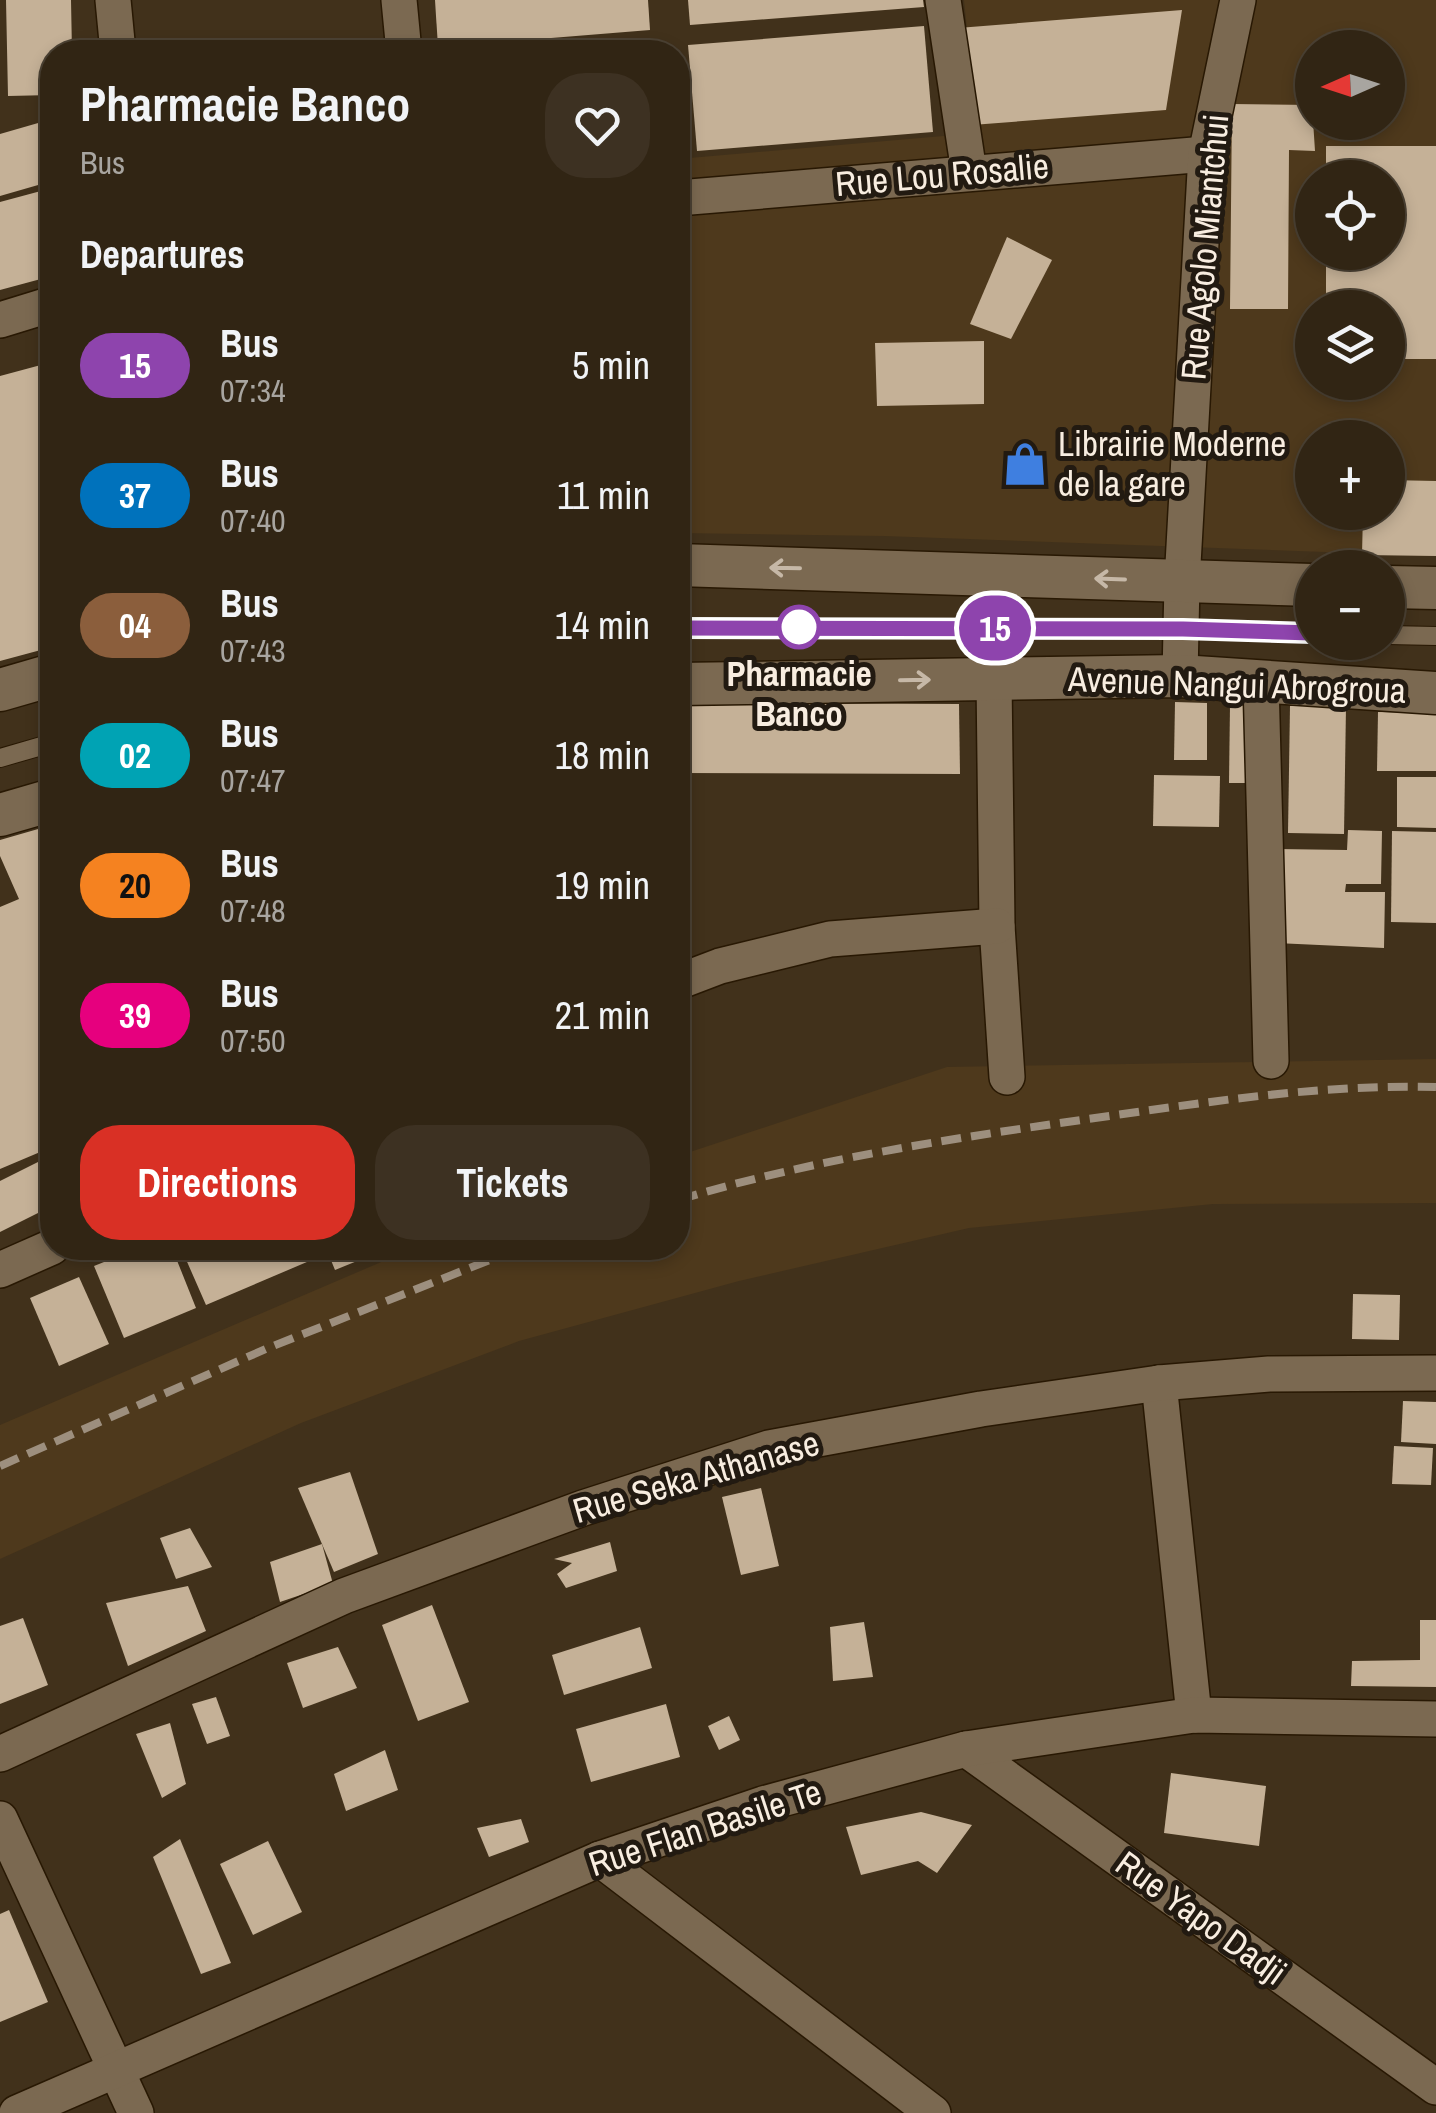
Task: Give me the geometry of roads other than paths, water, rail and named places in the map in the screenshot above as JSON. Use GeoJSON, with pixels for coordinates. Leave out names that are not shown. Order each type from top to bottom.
{"type":"FeatureCollection","features":[{"type":"Feature","properties":{"kind":"street"},"geometry":{"type":"LineString","coordinates":[[113,0],[117,40]]}},
{"type":"Feature","properties":{"kind":"street"},"geometry":{"type":"LineString","coordinates":[[399,0],[403,40]]}},
{"type":"Feature","properties":{"kind":"street"},"geometry":{"type":"LineString","coordinates":[[942,0],[968,172]]}},
{"type":"Feature","properties":{"kind":"street","name":"Rue Agolo Miantchui"},"geometry":{"type":"LineString","coordinates":[[1180,676],[1206,154],[1238,0]]}},
{"type":"Feature","properties":{"kind":"street","name":"Rue Lou Rosalie"},"geometry":{"type":"LineString","coordinates":[[690,197],[1206,154]]}},
{"type":"Feature","properties":{"kind":"street"},"geometry":{"type":"LineString","coordinates":[[0,320],[40,308]]}},
{"type":"Feature","properties":{"kind":"street"},"geometry":{"type":"LineString","coordinates":[[690,566],[1295,585]]}},
{"type":"Feature","properties":{"kind":"street"},"geometry":{"type":"LineString","coordinates":[[1405,587],[1436,588]]}},
{"type":"Feature","properties":{"kind":"street","name":"Avenue Nangui Abrogroua"},"geometry":{"type":"LineString","coordinates":[[690,684],[1180,676],[1436,693]]}},
{"type":"Feature","properties":{"kind":"street"},"geometry":{"type":"LineString","coordinates":[[0,690],[40,678]]}},
{"type":"Feature","properties":{"kind":"street"},"geometry":{"type":"LineString","coordinates":[[994,679],[997,926],[1007,1077]]}},
{"type":"Feature","properties":{"kind":"street"},"geometry":{"type":"LineString","coordinates":[[1261,682],[1271,1061]]}},
{"type":"Feature","properties":{"kind":"street"},"geometry":{"type":"LineString","coordinates":[[0,815],[40,803]]}},
{"type":"Feature","properties":{"kind":"street"},"geometry":{"type":"LineString","coordinates":[[690,977],[720,966],[830,939],[997,926]]}},
{"type":"Feature","properties":{"kind":"street"},"geometry":{"type":"LineString","coordinates":[[0,1270],[40,1252]]}},
{"type":"Feature","properties":{"kind":"street","name":"Rue Seka Athanase"},"geometry":{"type":"LineString","coordinates":[[0,1754],[344,1596],[583,1508],[769,1448],[981,1409],[1159,1383],[1268,1374],[1436,1373]]}},
{"type":"Feature","properties":{"kind":"street"},"geometry":{"type":"LineString","coordinates":[[1159,1383],[1194,1715]]}},
{"type":"Feature","properties":{"kind":"street","name":"Rue Flan Basile Te"},"geometry":{"type":"LineString","coordinates":[[17,2113],[600,1859],[763,1804],[966,1749],[1194,1715],[1436,1719]]}},
{"type":"Feature","properties":{"kind":"street","name":"Rue Yapo Dadji"},"geometry":{"type":"LineString","coordinates":[[966,1749],[1436,2087]]}},
{"type":"Feature","properties":{"kind":"street"},"geometry":{"type":"LineString","coordinates":[[0,1819],[136,2113]]}},
{"type":"Feature","properties":{"kind":"street"},"geometry":{"type":"LineString","coordinates":[[600,1859],[932,2113]]}},
{"type":"Feature","properties":{"kind":"lane","name":"Avenue Nangui Abrogroua"},"geometry":{"type":"LineString","coordinates":[[690,628],[1295,632]]}},
{"type":"Feature","properties":{"kind":"lane","name":"Avenue Nangui Abrogroua"},"geometry":{"type":"LineString","coordinates":[[1405,635],[1436,636]]}},
{"type":"Feature","properties":{"kind":"lane"},"geometry":{"type":"LineString","coordinates":[[0,758],[40,746]]}},
{"type":"Feature","properties":{"kind":"railway"},"geometry":{"type":"LineString","coordinates":[[690,1197],[832,1161],[1042,1126],[1265,1095],[1436,1087]]}},
{"type":"Feature","properties":{"kind":"railway"},"geometry":{"type":"LineString","coordinates":[[0,1466],[268,1348],[490,1260]]}},
{"type":"Feature","properties":{"kind":"place","name":"Librairie Moderne de la gare"},"geometry":{"type":"Point","coordinates":[1025,464]}},
{"type":"Feature","properties":{"kind":"place","name":"Pharmacie Banco"},"geometry":{"type":"Point","coordinates":[799,627]}}]}
